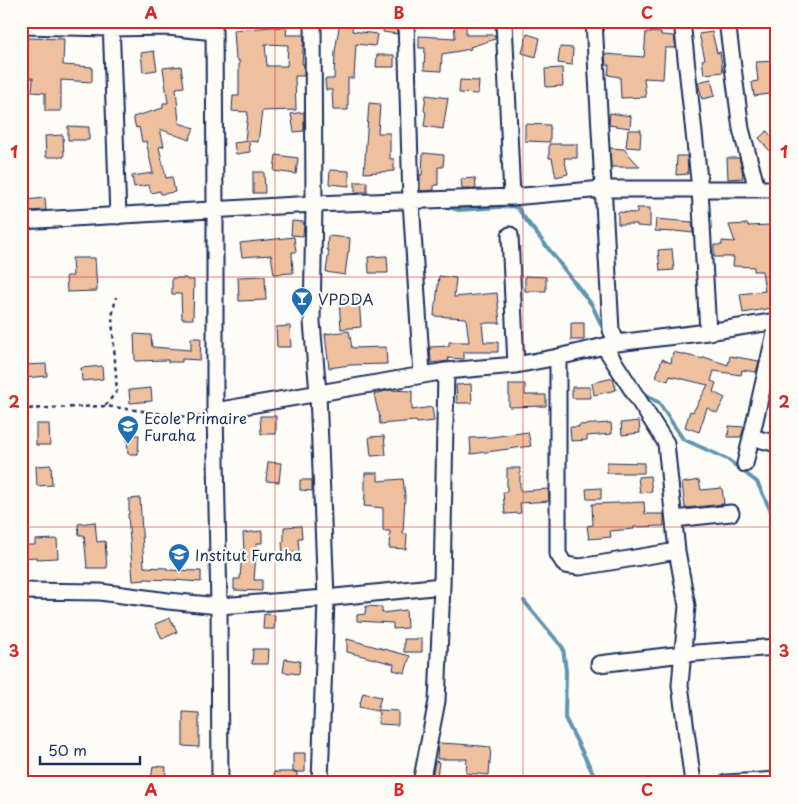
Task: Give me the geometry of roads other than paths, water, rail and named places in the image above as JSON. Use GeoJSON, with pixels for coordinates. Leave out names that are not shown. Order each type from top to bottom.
{"type":"FeatureCollection","features":[{"type":"Feature","properties":{"kind":"street"},"geometry":{"type":"LineString","coordinates":[[313,21],[314,204],[312,322],[318,392],[326,598],[320,783]]}},
{"type":"Feature","properties":{"kind":"street"},"geometry":{"type":"LineString","coordinates":[[406,21],[411,201],[422,375]]}},
{"type":"Feature","properties":{"kind":"street"},"geometry":{"type":"LineString","coordinates":[[504,21],[512,197]]}},
{"type":"Feature","properties":{"kind":"street"},"geometry":{"type":"LineString","coordinates":[[594,21],[611,344],[666,443],[677,551],[687,606],[680,685],[693,783]]}},
{"type":"Feature","properties":{"kind":"street"},"geometry":{"type":"LineString","coordinates":[[682,21],[700,189],[708,332]]}},
{"type":"Feature","properties":{"kind":"street"},"geometry":{"type":"LineString","coordinates":[[727,21],[741,128],[757,189]]}},
{"type":"Feature","properties":{"kind":"street"},"geometry":{"type":"LineString","coordinates":[[21,26],[111,24],[168,27],[214,26],[216,209],[214,411],[219,606],[220,783]]}},
{"type":"Feature","properties":{"kind":"street"},"geometry":{"type":"LineString","coordinates":[[111,24],[118,216]]}},
{"type":"Feature","properties":{"kind":"street"},"geometry":{"type":"LineString","coordinates":[[21,221],[314,204],[512,197],[604,189],[777,189]]}},
{"type":"Feature","properties":{"kind":"street"},"geometry":{"type":"LineString","coordinates":[[510,236],[516,365]]}},
{"type":"Feature","properties":{"kind":"street"},"geometry":{"type":"LineString","coordinates":[[214,411],[446,371],[516,365],[611,344],[777,322],[745,464]]}},
{"type":"Feature","properties":{"kind":"street"},"geometry":{"type":"LineString","coordinates":[[558,357],[558,554],[565,565],[580,567],[677,551]]}},
{"type":"Feature","properties":{"kind":"street"},"geometry":{"type":"LineString","coordinates":[[421,783],[437,702],[442,586],[446,371]]}},
{"type":"Feature","properties":{"kind":"street"},"geometry":{"type":"LineString","coordinates":[[751,437],[777,444]]}},
{"type":"Feature","properties":{"kind":"street"},"geometry":{"type":"LineString","coordinates":[[674,519],[731,512]]}},
{"type":"Feature","properties":{"kind":"street"},"geometry":{"type":"LineString","coordinates":[[21,592],[100,592],[219,606],[326,598],[442,586]]}},
{"type":"Feature","properties":{"kind":"street"},"geometry":{"type":"LineString","coordinates":[[599,664],[683,654],[777,647]]}},
{"type":"Feature","properties":{"kind":"street"},"geometry":{"type":"LineString","coordinates":[[726,783],[777,780]]}},
{"type":"Feature","properties":{"kind":"waterway"},"geometry":{"type":"LineString","coordinates":[[444,206],[459,210],[512,206],[518,208],[592,305],[605,333]]}},
{"type":"Feature","properties":{"kind":"waterway"},"geometry":{"type":"LineString","coordinates":[[639,390],[659,403],[683,439],[727,459],[757,482],[777,524]]}},
{"type":"Feature","properties":{"kind":"waterway"},"geometry":{"type":"LineString","coordinates":[[524,601],[563,648],[566,671],[565,718],[598,783]]}},
{"type":"Feature","properties":{"kind":"place","name":"VPDDA"},"geometry":{"type":"Point","coordinates":[302,317]}},
{"type":"Feature","properties":{"kind":"place","name":"Ecole Primaire Furaha"},"geometry":{"type":"Point","coordinates":[128,445]}},
{"type":"Feature","properties":{"kind":"place","name":"Institut Furaha"},"geometry":{"type":"Point","coordinates":[179,573]}}]}
